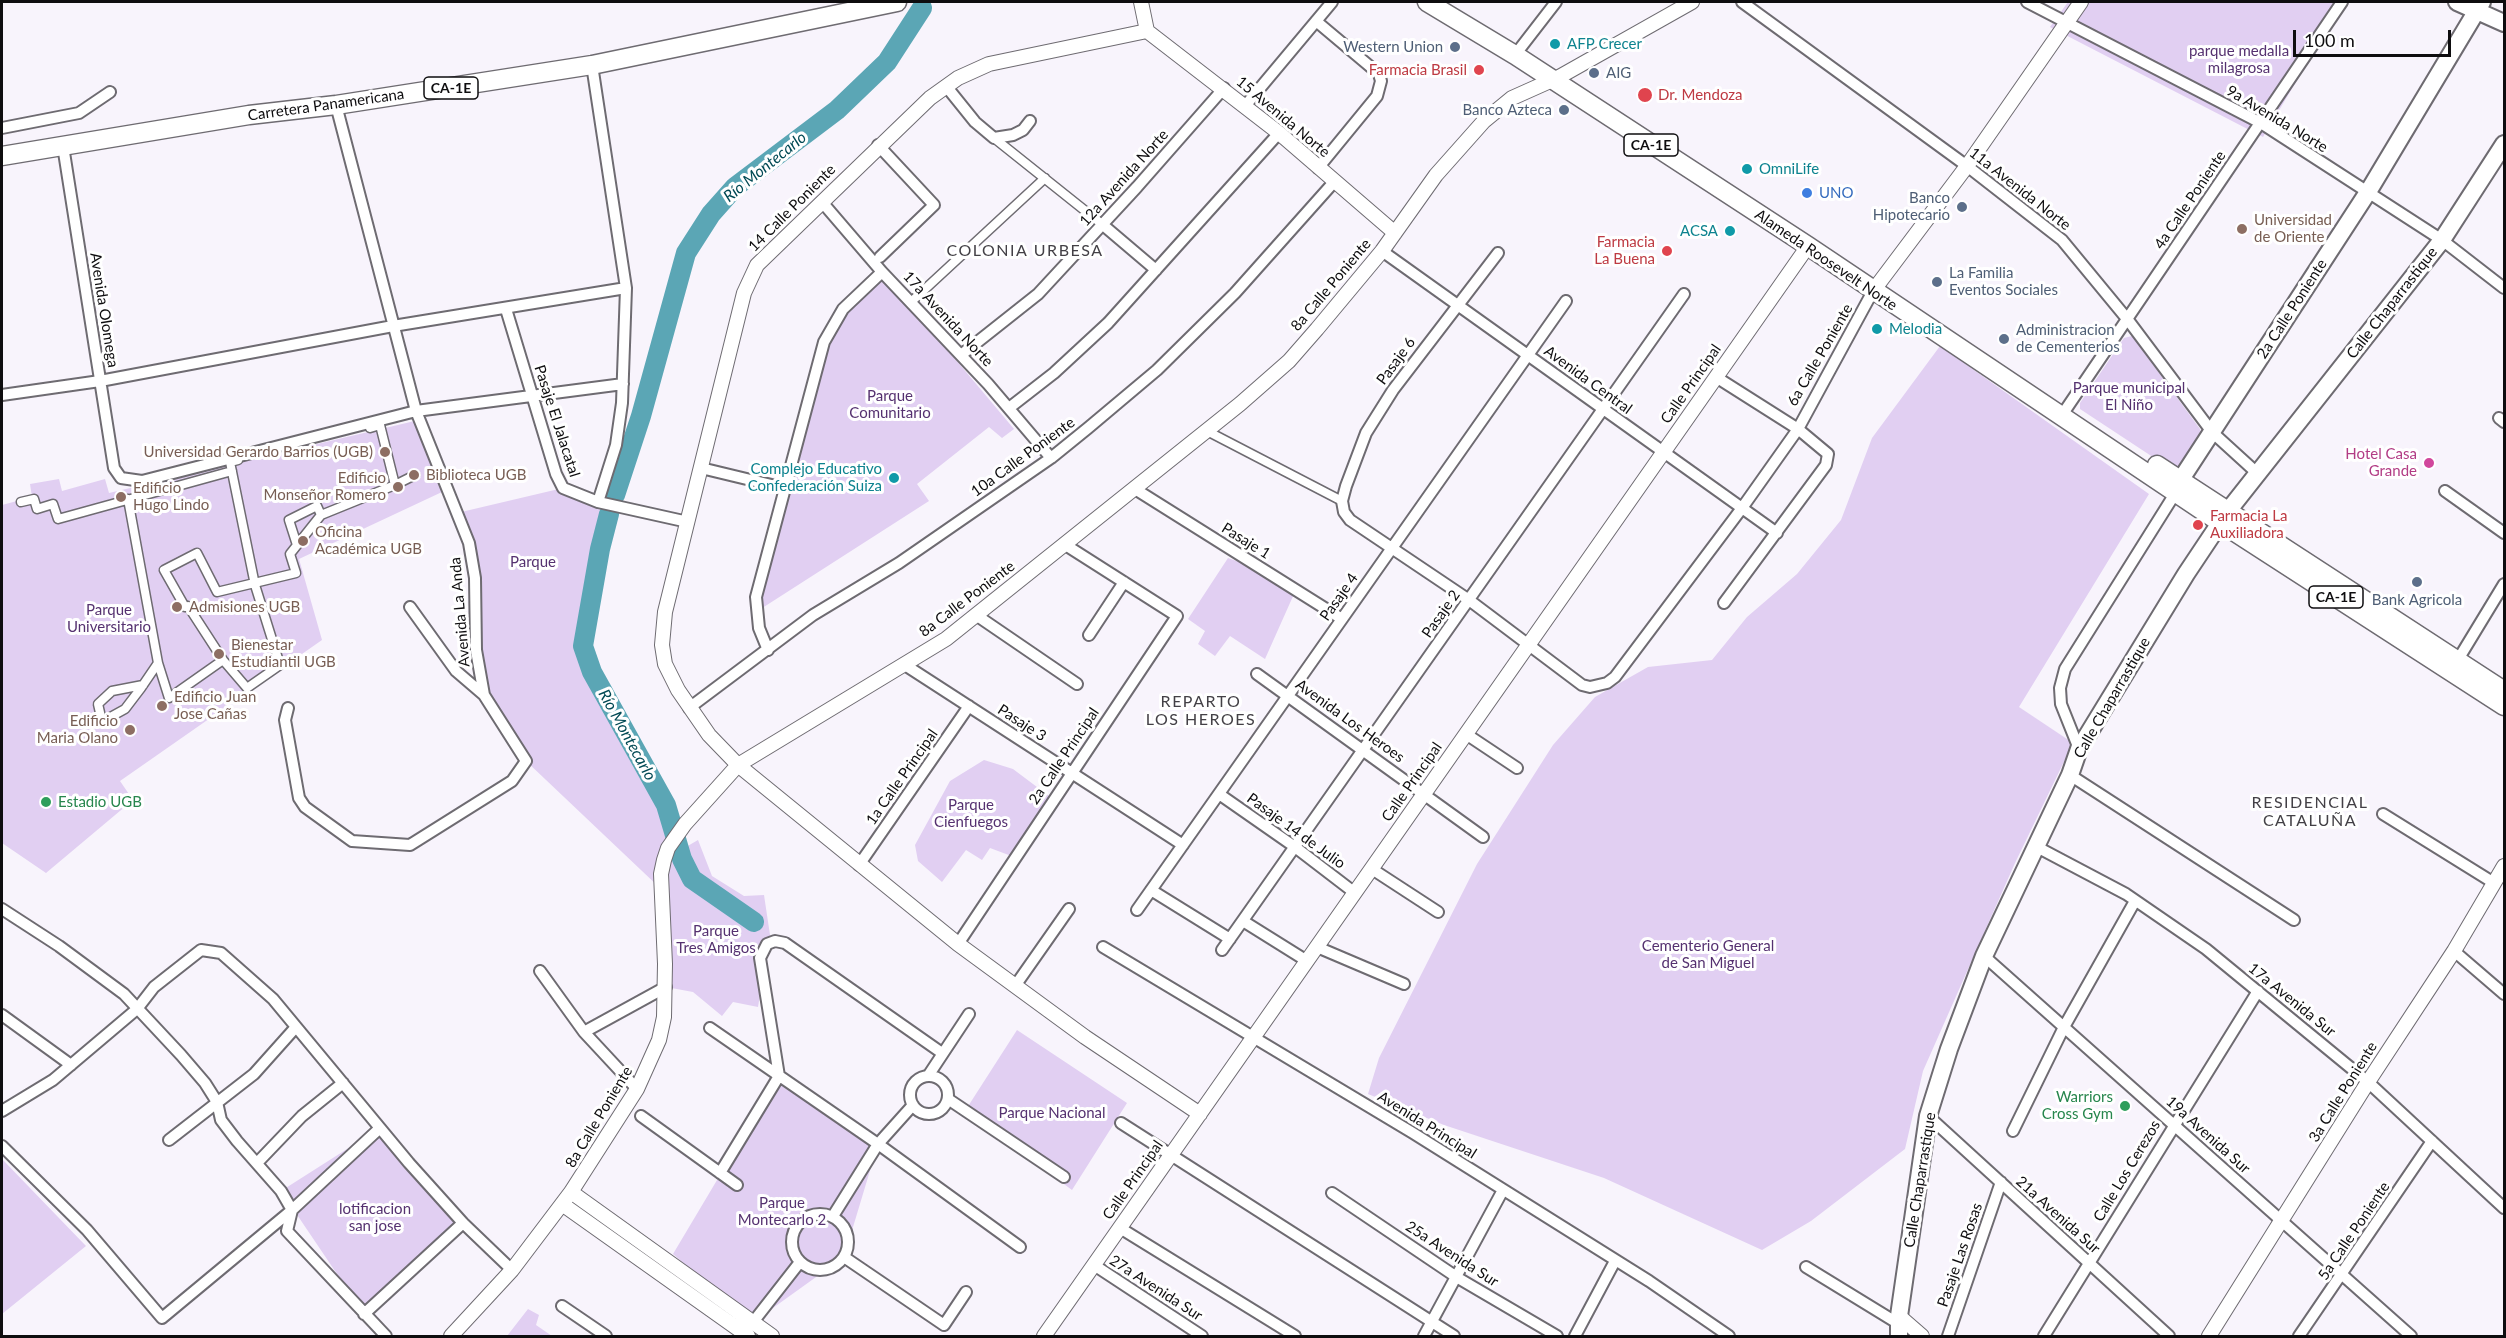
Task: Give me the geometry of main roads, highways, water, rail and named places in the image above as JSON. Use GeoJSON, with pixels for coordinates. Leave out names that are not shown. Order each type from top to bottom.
{"type":"FeatureCollection","features":[{"type":"Feature","properties":{"kind":"highway","name":"Carretera Panamericana"},"geometry":{"type":"LineString","coordinates":[[2,156],[256,114],[336,105],[592,65],[897,2]]}},
{"type":"Feature","properties":{"kind":"highway","name":"Alameda Roosevelt Norte"},"geometry":{"type":"LineString","coordinates":[[1427,2],[1517,52]]}},
{"type":"Feature","properties":{"kind":"highway","name":"Alameda Roosevelt Norte"},"geometry":{"type":"LineString","coordinates":[[1445,2],[1555,79],[1808,246],[1876,288]]}},
{"type":"Feature","properties":{"kind":"highway","name":"Alameda Roosevelt Norte"},"geometry":{"type":"LineString","coordinates":[[1555,79],[1682,154],[1876,288],[2177,488],[2225,517]]}},
{"type":"Feature","properties":{"kind":"highway","name":"CA-1E"},"geometry":{"type":"LineString","coordinates":[[2225,517],[2454,667],[2505,706]]}},
{"type":"Feature","properties":{"kind":"highway","name":"CA-1E"},"geometry":{"type":"LineString","coordinates":[[2454,667],[2505,691]]}},
{"type":"Feature","properties":{"kind":"main road"},"geometry":{"type":"LineString","coordinates":[[2457,2],[2479,6],[2505,23]]}},
{"type":"Feature","properties":{"kind":"main road","name":"2a Calle Poniente"},"geometry":{"type":"LineString","coordinates":[[2177,488],[2368,192],[2479,6]]}},
{"type":"Feature","properties":{"kind":"main road","name":"Calle Chaparrastique"},"geometry":{"type":"LineString","coordinates":[[1899,1326],[1928,1116],[1948,1049],[1984,956],[2037,847],[2070,775],[2079,749],[2180,584],[2225,517],[2442,240],[2505,144]]}},
{"type":"Feature","properties":{"kind":"waterway","name":"Río Montecarlo"},"geometry":{"type":"LineString","coordinates":[[615,495],[641,416],[686,253],[711,214],[735,187],[837,110],[887,62],[922,8]]}},
{"type":"Feature","properties":{"kind":"waterway","name":"Río Montecarlo"},"geometry":{"type":"LineString","coordinates":[[609,514],[600,549],[583,646],[592,672],[666,805],[682,859],[692,879],[754,922]]}},
{"type":"Feature","properties":{"kind":"place","name":"AFP Crecer"},"geometry":{"type":"Point","coordinates":[1555,44]}},
{"type":"Feature","properties":{"kind":"place","name":"Western Union"},"geometry":{"type":"Point","coordinates":[1455,47]}},
{"type":"Feature","properties":{"kind":"place","name":"Farmacia Brasil"},"geometry":{"type":"Point","coordinates":[1479,70]}},
{"type":"Feature","properties":{"kind":"place","name":"AIG"},"geometry":{"type":"Point","coordinates":[1594,73]}},
{"type":"Feature","properties":{"kind":"place","name":"Dr. Mendoza"},"geometry":{"type":"Point","coordinates":[1645,95]}},
{"type":"Feature","properties":{"kind":"place","name":"Banco Azteca"},"geometry":{"type":"Point","coordinates":[1564,110]}},
{"type":"Feature","properties":{"kind":"place","name":"OmniLife"},"geometry":{"type":"Point","coordinates":[1747,169]}},
{"type":"Feature","properties":{"kind":"place","name":"UNO"},"geometry":{"type":"Point","coordinates":[1807,193]}},
{"type":"Feature","properties":{"kind":"place","name":"Banco Hipotecario"},"geometry":{"type":"Point","coordinates":[1962,207]}},
{"type":"Feature","properties":{"kind":"place","name":"Universidad de Oriente"},"geometry":{"type":"Point","coordinates":[2242,229]}},
{"type":"Feature","properties":{"kind":"place","name":"ACSA"},"geometry":{"type":"Point","coordinates":[1730,231]}},
{"type":"Feature","properties":{"kind":"place","name":"Farmacia La Buena"},"geometry":{"type":"Point","coordinates":[1667,251]}},
{"type":"Feature","properties":{"kind":"place","name":"La Familia Eventos Sociales"},"geometry":{"type":"Point","coordinates":[1937,282]}},
{"type":"Feature","properties":{"kind":"place","name":"Melodia"},"geometry":{"type":"Point","coordinates":[1877,329]}},
{"type":"Feature","properties":{"kind":"place","name":"Administracion de Cementerios"},"geometry":{"type":"Point","coordinates":[2004,339]}},
{"type":"Feature","properties":{"kind":"place","name":"Universidad Gerardo Barrios (UGB)"},"geometry":{"type":"Point","coordinates":[385,452]}},
{"type":"Feature","properties":{"kind":"place","name":"Hotel Casa Grande"},"geometry":{"type":"Point","coordinates":[2429,463]}},
{"type":"Feature","properties":{"kind":"place","name":"Biblioteca UGB"},"geometry":{"type":"Point","coordinates":[414,475]}},
{"type":"Feature","properties":{"kind":"place","name":"Complejo Educativo Confederación Suiza"},"geometry":{"type":"Point","coordinates":[894,478]}},
{"type":"Feature","properties":{"kind":"place","name":"Edificio Monseñor Romero"},"geometry":{"type":"Point","coordinates":[398,487]}},
{"type":"Feature","properties":{"kind":"place","name":"Edificio Hugo Lindo"},"geometry":{"type":"Point","coordinates":[121,497]}},
{"type":"Feature","properties":{"kind":"place","name":"Farmacia La Auxiliadora"},"geometry":{"type":"Point","coordinates":[2198,525]}},
{"type":"Feature","properties":{"kind":"place","name":"Oficina Académica UGB"},"geometry":{"type":"Point","coordinates":[303,541]}},
{"type":"Feature","properties":{"kind":"place","name":"Bank Agricola"},"geometry":{"type":"Point","coordinates":[2417,582]}},
{"type":"Feature","properties":{"kind":"place","name":"Admisiones UGB"},"geometry":{"type":"Point","coordinates":[177,607]}},
{"type":"Feature","properties":{"kind":"place","name":"Bienestar Estudiantil UGB"},"geometry":{"type":"Point","coordinates":[219,654]}},
{"type":"Feature","properties":{"kind":"place","name":"Edificio Juan Jose Cañas"},"geometry":{"type":"Point","coordinates":[162,706]}},
{"type":"Feature","properties":{"kind":"place","name":"Edificio Maria Olano"},"geometry":{"type":"Point","coordinates":[130,730]}},
{"type":"Feature","properties":{"kind":"place","name":"Estadio UGB"},"geometry":{"type":"Point","coordinates":[46,802]}},
{"type":"Feature","properties":{"kind":"place","name":"Warriors Cross Gym"},"geometry":{"type":"Point","coordinates":[2125,1106]}},
{"type":"Feature","properties":{"kind":"district","name":"COLONIA URBESA"},"geometry":{"type":"Point","coordinates":[1025,251]}},
{"type":"Feature","properties":{"kind":"district","name":"REPARTO LOS HEROES"},"geometry":{"type":"Point","coordinates":[1201,711]}},
{"type":"Feature","properties":{"kind":"district","name":"RESIDENCIAL CATALUÑA"},"geometry":{"type":"Point","coordinates":[2310,812]}},
{"type":"Feature","properties":{"kind":"park label","name":"parque medalla milagrosa"},"geometry":{"type":"Point","coordinates":[2239,60]}},
{"type":"Feature","properties":{"kind":"park label","name":"Parque municipal El Niño"},"geometry":{"type":"Point","coordinates":[2129,396]}},
{"type":"Feature","properties":{"kind":"park label","name":"Parque Comunitario"},"geometry":{"type":"Point","coordinates":[890,404]}},
{"type":"Feature","properties":{"kind":"park label","name":"Parque"},"geometry":{"type":"Point","coordinates":[533,562]}},
{"type":"Feature","properties":{"kind":"park label","name":"Parque Universitario"},"geometry":{"type":"Point","coordinates":[109,618]}},
{"type":"Feature","properties":{"kind":"park label","name":"Parque Cienfuegos"},"geometry":{"type":"Point","coordinates":[971,814]}},
{"type":"Feature","properties":{"kind":"park label","name":"Parque Tres Amigos"},"geometry":{"type":"Point","coordinates":[716,940]}},
{"type":"Feature","properties":{"kind":"park label","name":"Cementerio General de San Miguel"},"geometry":{"type":"Point","coordinates":[1708,954]}},
{"type":"Feature","properties":{"kind":"park label","name":"Parque Nacional"},"geometry":{"type":"Point","coordinates":[1052,1113]}},
{"type":"Feature","properties":{"kind":"park label","name":"Parque Montecarlo 2"},"geometry":{"type":"Point","coordinates":[782,1212]}},
{"type":"Feature","properties":{"kind":"park label","name":"lotificacion san jose"},"geometry":{"type":"Point","coordinates":[375,1218]}}]}
